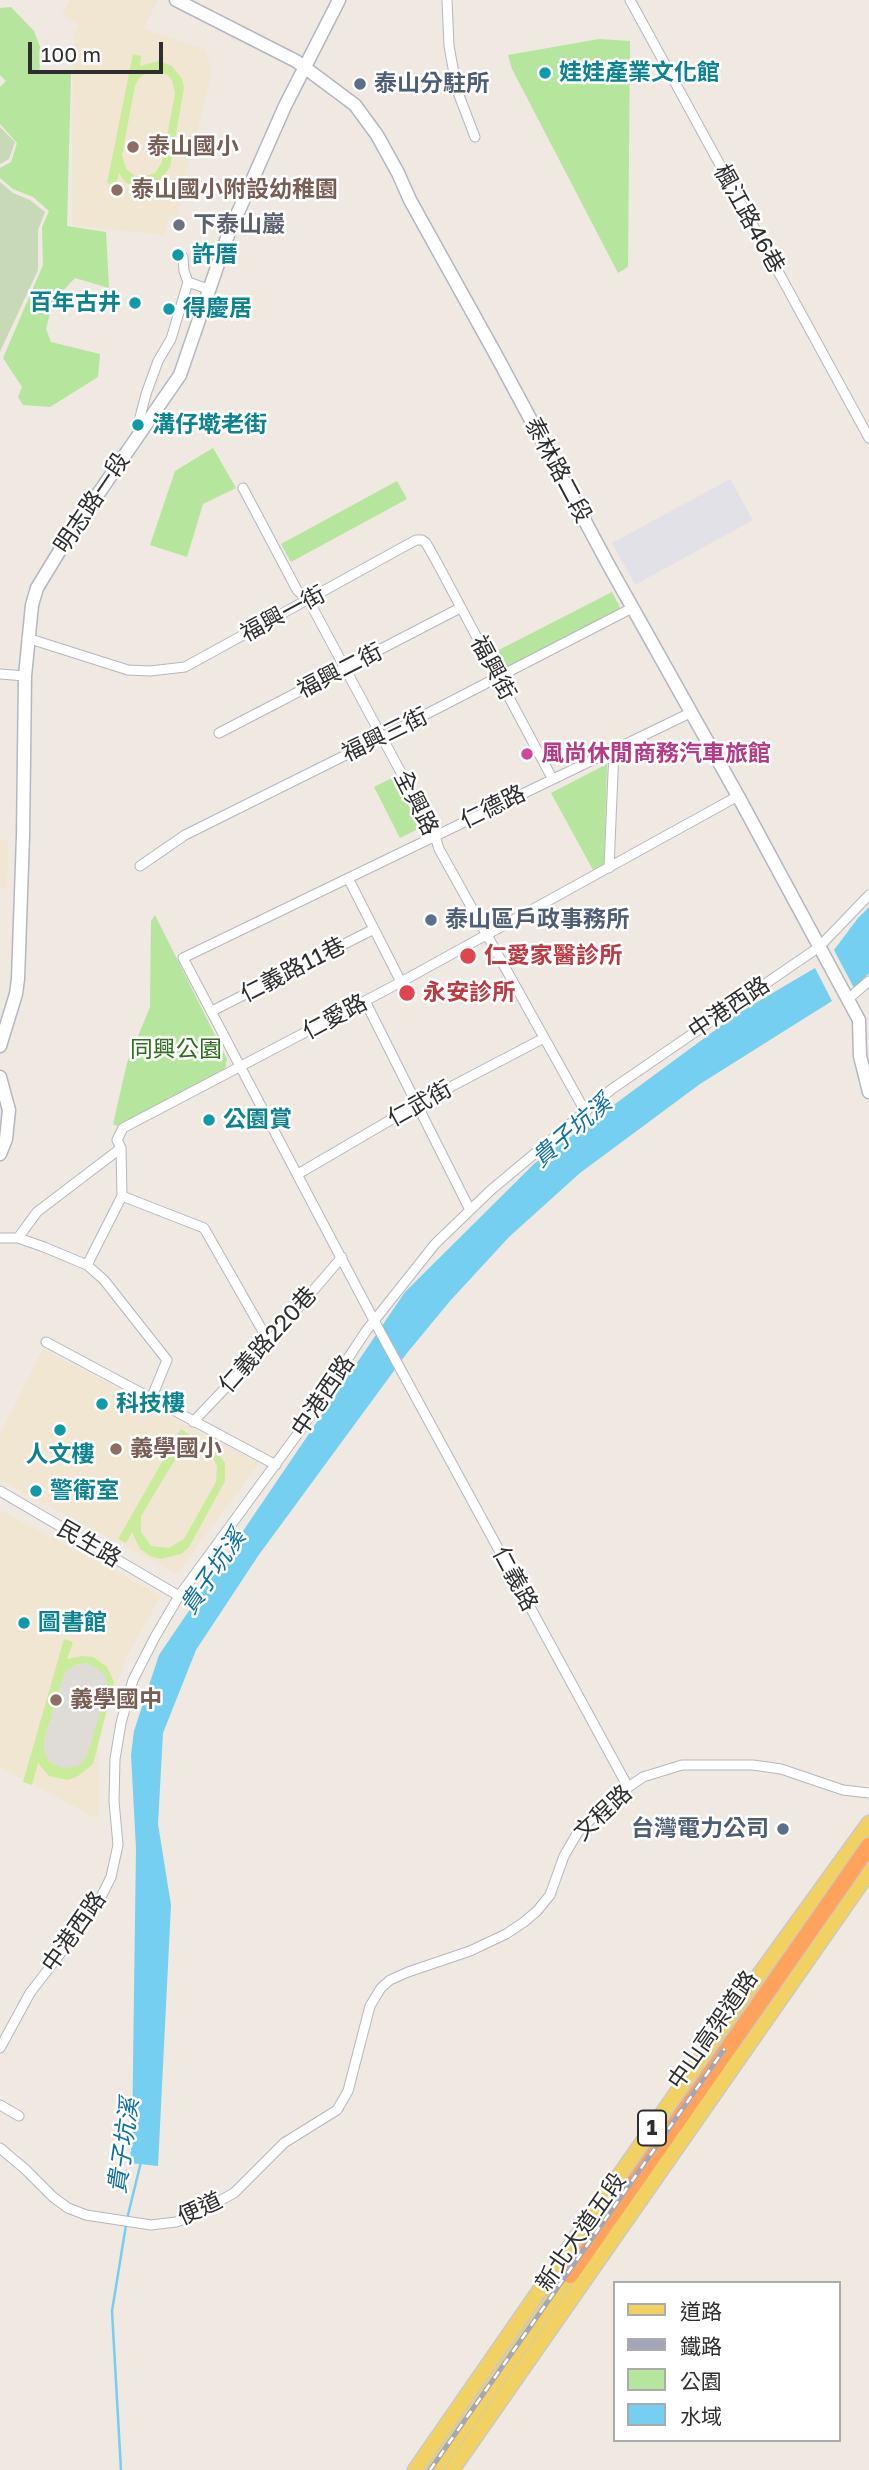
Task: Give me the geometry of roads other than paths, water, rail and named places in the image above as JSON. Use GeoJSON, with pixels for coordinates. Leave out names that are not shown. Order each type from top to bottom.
{"type":"FeatureCollection","features":[{"type":"Feature","properties":{"kind":"highway","name":"中山高架道路"},"geometry":{"type":"LineString","coordinates":[[570,2275],[869,1846]]}},
{"type":"Feature","properties":{"kind":"main road","name":"泰林路二段"},"geometry":{"type":"LineString","coordinates":[[176,0],[305,67],[355,106],[383,145],[410,200],[859,1020],[865,1054]]}},
{"type":"Feature","properties":{"kind":"main road","name":"明志路一段"},"geometry":{"type":"LineString","coordinates":[[0,1046],[16,994],[19,967],[25,676],[32,605],[42,578],[180,375],[228,236],[285,107],[339,0]]}},
{"type":"Feature","properties":{"kind":"main road"},"geometry":{"type":"LineString","coordinates":[[865,1054],[869,1092]]}},
{"type":"Feature","properties":{"kind":"main road"},"geometry":{"type":"LineString","coordinates":[[0,1077],[9,1110],[6,1139],[0,1154]]}},
{"type":"Feature","properties":{"kind":"main road","name":"新北大道五段"},"geometry":{"type":"LineString","coordinates":[[415,2470],[761,1973],[869,1823]]}},
{"type":"Feature","properties":{"kind":"main road","name":"新北大道五段"},"geometry":{"type":"LineString","coordinates":[[452,2470],[869,1871]]}},
{"type":"Feature","properties":{"kind":"main road"},"geometry":{"type":"LineString","coordinates":[[761,1973],[778,1972],[785,1975],[787,1982],[782,1997]]}},
{"type":"Feature","properties":{"kind":"main road","name":"新北大道五段"},"geometry":{"type":"LineString","coordinates":[[434,2470],[570,2275]]}},
{"type":"Feature","properties":{"kind":"street"},"geometry":{"type":"LineString","coordinates":[[447,0],[449,46],[457,90],[475,137]]}},
{"type":"Feature","properties":{"kind":"street","name":"楓江路46巷"},"geometry":{"type":"LineString","coordinates":[[630,0],[869,438]]}},
{"type":"Feature","properties":{"kind":"street"},"geometry":{"type":"LineString","coordinates":[[139,433],[138,425],[146,394],[158,361],[171,339],[188,282],[183,257]]}},
{"type":"Feature","properties":{"kind":"street"},"geometry":{"type":"LineString","coordinates":[[188,282],[208,289]]}},
{"type":"Feature","properties":{"kind":"street","name":"全興路"},"geometry":{"type":"LineString","coordinates":[[243,488],[297,590],[309,601],[435,836],[439,849],[585,1116]]}},
{"type":"Feature","properties":{"kind":"street","name":"福興一街"},"geometry":{"type":"LineString","coordinates":[[27,638],[128,670],[150,671],[185,667],[416,540],[425,542],[434,557]]}},
{"type":"Feature","properties":{"kind":"street","name":"福興街"},"geometry":{"type":"LineString","coordinates":[[434,557],[552,778]]}},
{"type":"Feature","properties":{"kind":"street","name":"福興二街"},"geometry":{"type":"LineString","coordinates":[[219,733],[460,608]]}},
{"type":"Feature","properties":{"kind":"street","name":"福興三街"},"geometry":{"type":"LineString","coordinates":[[141,866],[185,835],[632,608]]}},
{"type":"Feature","properties":{"kind":"street"},"geometry":{"type":"LineString","coordinates":[[0,674],[25,676]]}},
{"type":"Feature","properties":{"kind":"street","name":"仁德路"},"geometry":{"type":"LineString","coordinates":[[212,1011],[183,958],[690,713]]}},
{"type":"Feature","properties":{"kind":"street"},"geometry":{"type":"LineString","coordinates":[[609,868],[614,748]]}},
{"type":"Feature","properties":{"kind":"street","name":"仁愛路"},"geometry":{"type":"LineString","coordinates":[[18,1238],[37,1212],[121,1148],[117,1140],[123,1128],[401,982],[738,796]]}},
{"type":"Feature","properties":{"kind":"street"},"geometry":{"type":"LineString","coordinates":[[348,878],[401,982]]}},
{"type":"Feature","properties":{"kind":"street","name":"中港西路"},"geometry":{"type":"LineString","coordinates":[[0,2048],[30,1993],[90,1915],[111,1877],[118,1845],[114,1801],[115,1759],[121,1723],[133,1680],[179,1596],[435,1244],[491,1190],[585,1116],[612,1088],[688,1034],[822,951],[869,895]]}},
{"type":"Feature","properties":{"kind":"street","name":"仁義路11巷"},"geometry":{"type":"LineString","coordinates":[[212,1011],[374,929]]}},
{"type":"Feature","properties":{"kind":"street"},"geometry":{"type":"LineString","coordinates":[[846,996],[869,981]]}},
{"type":"Feature","properties":{"kind":"street"},"geometry":{"type":"LineString","coordinates":[[365,1001],[470,1210]]}},
{"type":"Feature","properties":{"kind":"street"},"geometry":{"type":"LineString","coordinates":[[212,1011],[376,1323]]}},
{"type":"Feature","properties":{"kind":"street","name":"仁武街"},"geometry":{"type":"LineString","coordinates":[[298,1174],[416,1105],[544,1038]]}},
{"type":"Feature","properties":{"kind":"street"},"geometry":{"type":"LineString","coordinates":[[87,1265],[122,1196],[121,1148]]}},
{"type":"Feature","properties":{"kind":"street"},"geometry":{"type":"LineString","coordinates":[[122,1196],[204,1228],[269,1342]]}},
{"type":"Feature","properties":{"kind":"street"},"geometry":{"type":"LineString","coordinates":[[0,1238],[18,1238],[87,1265],[104,1280],[167,1360],[151,1399]]}},
{"type":"Feature","properties":{"kind":"street","name":"仁義路220巷"},"geometry":{"type":"LineString","coordinates":[[194,1422],[269,1342],[342,1257]]}},
{"type":"Feature","properties":{"kind":"street","name":"仁義路"},"geometry":{"type":"LineString","coordinates":[[376,1323],[628,1787]]}},
{"type":"Feature","properties":{"kind":"street"},"geometry":{"type":"LineString","coordinates":[[46,1342],[276,1465]]}},
{"type":"Feature","properties":{"kind":"street","name":"民生路"},"geometry":{"type":"LineString","coordinates":[[0,1491],[179,1596]]}},
{"type":"Feature","properties":{"kind":"street","name":"文程路"},"geometry":{"type":"LineString","coordinates":[[357,2057],[370,2007],[380,1988],[408,1972],[470,1951],[524,1922],[550,1895],[564,1856],[578,1832],[614,1797],[643,1777],[682,1765],[753,1765],[781,1769],[843,1790],[869,1793]]}},
{"type":"Feature","properties":{"kind":"street","name":"便道"},"geometry":{"type":"LineString","coordinates":[[0,2148],[52,2197],[68,2208],[86,2215],[151,2225],[183,2219],[234,2193],[284,2143],[329,2117],[343,2102],[357,2057]]}},
{"type":"Feature","properties":{"kind":"street"},"geometry":{"type":"LineString","coordinates":[[0,2105],[19,2116]]}},
{"type":"Feature","properties":{"kind":"water"},"geometry":{"type":"Polygon","coordinates":[[[869,907],[869,973],[854,988],[834,950],[869,907]]]}},
{"type":"Feature","properties":{"kind":"water"},"geometry":{"type":"Polygon","coordinates":[[[815,968],[832,1001],[700,1084],[580,1173],[509,1237],[450,1301],[407,1353],[258,1556],[196,1650],[163,1733],[158,1824],[171,1905],[158,2166],[130,2163],[136,1848],[131,1755],[134,1731],[159,1655],[405,1292],[535,1163],[737,1014],[815,968]]]}},
{"type":"Feature","properties":{"kind":"waterway","name":"貴子坑溪"},"geometry":{"type":"LineString","coordinates":[[121,2470],[112,2311],[127,2219],[141,2162]]}},
{"type":"Feature","properties":{"kind":"railway"},"geometry":{"type":"LineString","coordinates":[[430,2470],[869,1842]]}},
{"type":"Feature","properties":{"kind":"place","name":"娃娃產業文化館"},"geometry":{"type":"Point","coordinates":[545,73]}},
{"type":"Feature","properties":{"kind":"place","name":"泰山分駐所"},"geometry":{"type":"Point","coordinates":[360,84]}},
{"type":"Feature","properties":{"kind":"place","name":"泰山國小"},"geometry":{"type":"Point","coordinates":[133,147]}},
{"type":"Feature","properties":{"kind":"place","name":"泰山國小附設幼稚園"},"geometry":{"type":"Point","coordinates":[117,190]}},
{"type":"Feature","properties":{"kind":"place","name":"下泰山巖"},"geometry":{"type":"Point","coordinates":[179,225]}},
{"type":"Feature","properties":{"kind":"place","name":"許厝"},"geometry":{"type":"Point","coordinates":[178,255]}},
{"type":"Feature","properties":{"kind":"place","name":"百年古井"},"geometry":{"type":"Point","coordinates":[135,303]}},
{"type":"Feature","properties":{"kind":"place","name":"得慶居"},"geometry":{"type":"Point","coordinates":[169,309]}},
{"type":"Feature","properties":{"kind":"place","name":"溝仔墘老街"},"geometry":{"type":"Point","coordinates":[138,425]}},
{"type":"Feature","properties":{"kind":"place","name":"風尚休閒商務汽車旅館"},"geometry":{"type":"Point","coordinates":[527,754]}},
{"type":"Feature","properties":{"kind":"place","name":"泰山區戶政事務所"},"geometry":{"type":"Point","coordinates":[431,920]}},
{"type":"Feature","properties":{"kind":"place","name":"仁愛家醫診所"},"geometry":{"type":"Point","coordinates":[468,956]}},
{"type":"Feature","properties":{"kind":"place","name":"永安診所"},"geometry":{"type":"Point","coordinates":[407,993]}},
{"type":"Feature","properties":{"kind":"place","name":"公園賞"},"geometry":{"type":"Point","coordinates":[209,1120]}},
{"type":"Feature","properties":{"kind":"place","name":"科技樓"},"geometry":{"type":"Point","coordinates":[102,1404]}},
{"type":"Feature","properties":{"kind":"place","name":"人文樓"},"geometry":{"type":"Point","coordinates":[60,1430]}},
{"type":"Feature","properties":{"kind":"place","name":"義學國小"},"geometry":{"type":"Point","coordinates":[116,1449]}},
{"type":"Feature","properties":{"kind":"place","name":"警衛室"},"geometry":{"type":"Point","coordinates":[36,1491]}},
{"type":"Feature","properties":{"kind":"place","name":"圖書館"},"geometry":{"type":"Point","coordinates":[24,1623]}},
{"type":"Feature","properties":{"kind":"place","name":"義學國中"},"geometry":{"type":"Point","coordinates":[56,1700]}},
{"type":"Feature","properties":{"kind":"place","name":"台灣電力公司"},"geometry":{"type":"Point","coordinates":[783,1829]}},
{"type":"Feature","properties":{"kind":"park label","name":"同興公園"},"geometry":{"type":"Point","coordinates":[176,1050]}}]}
